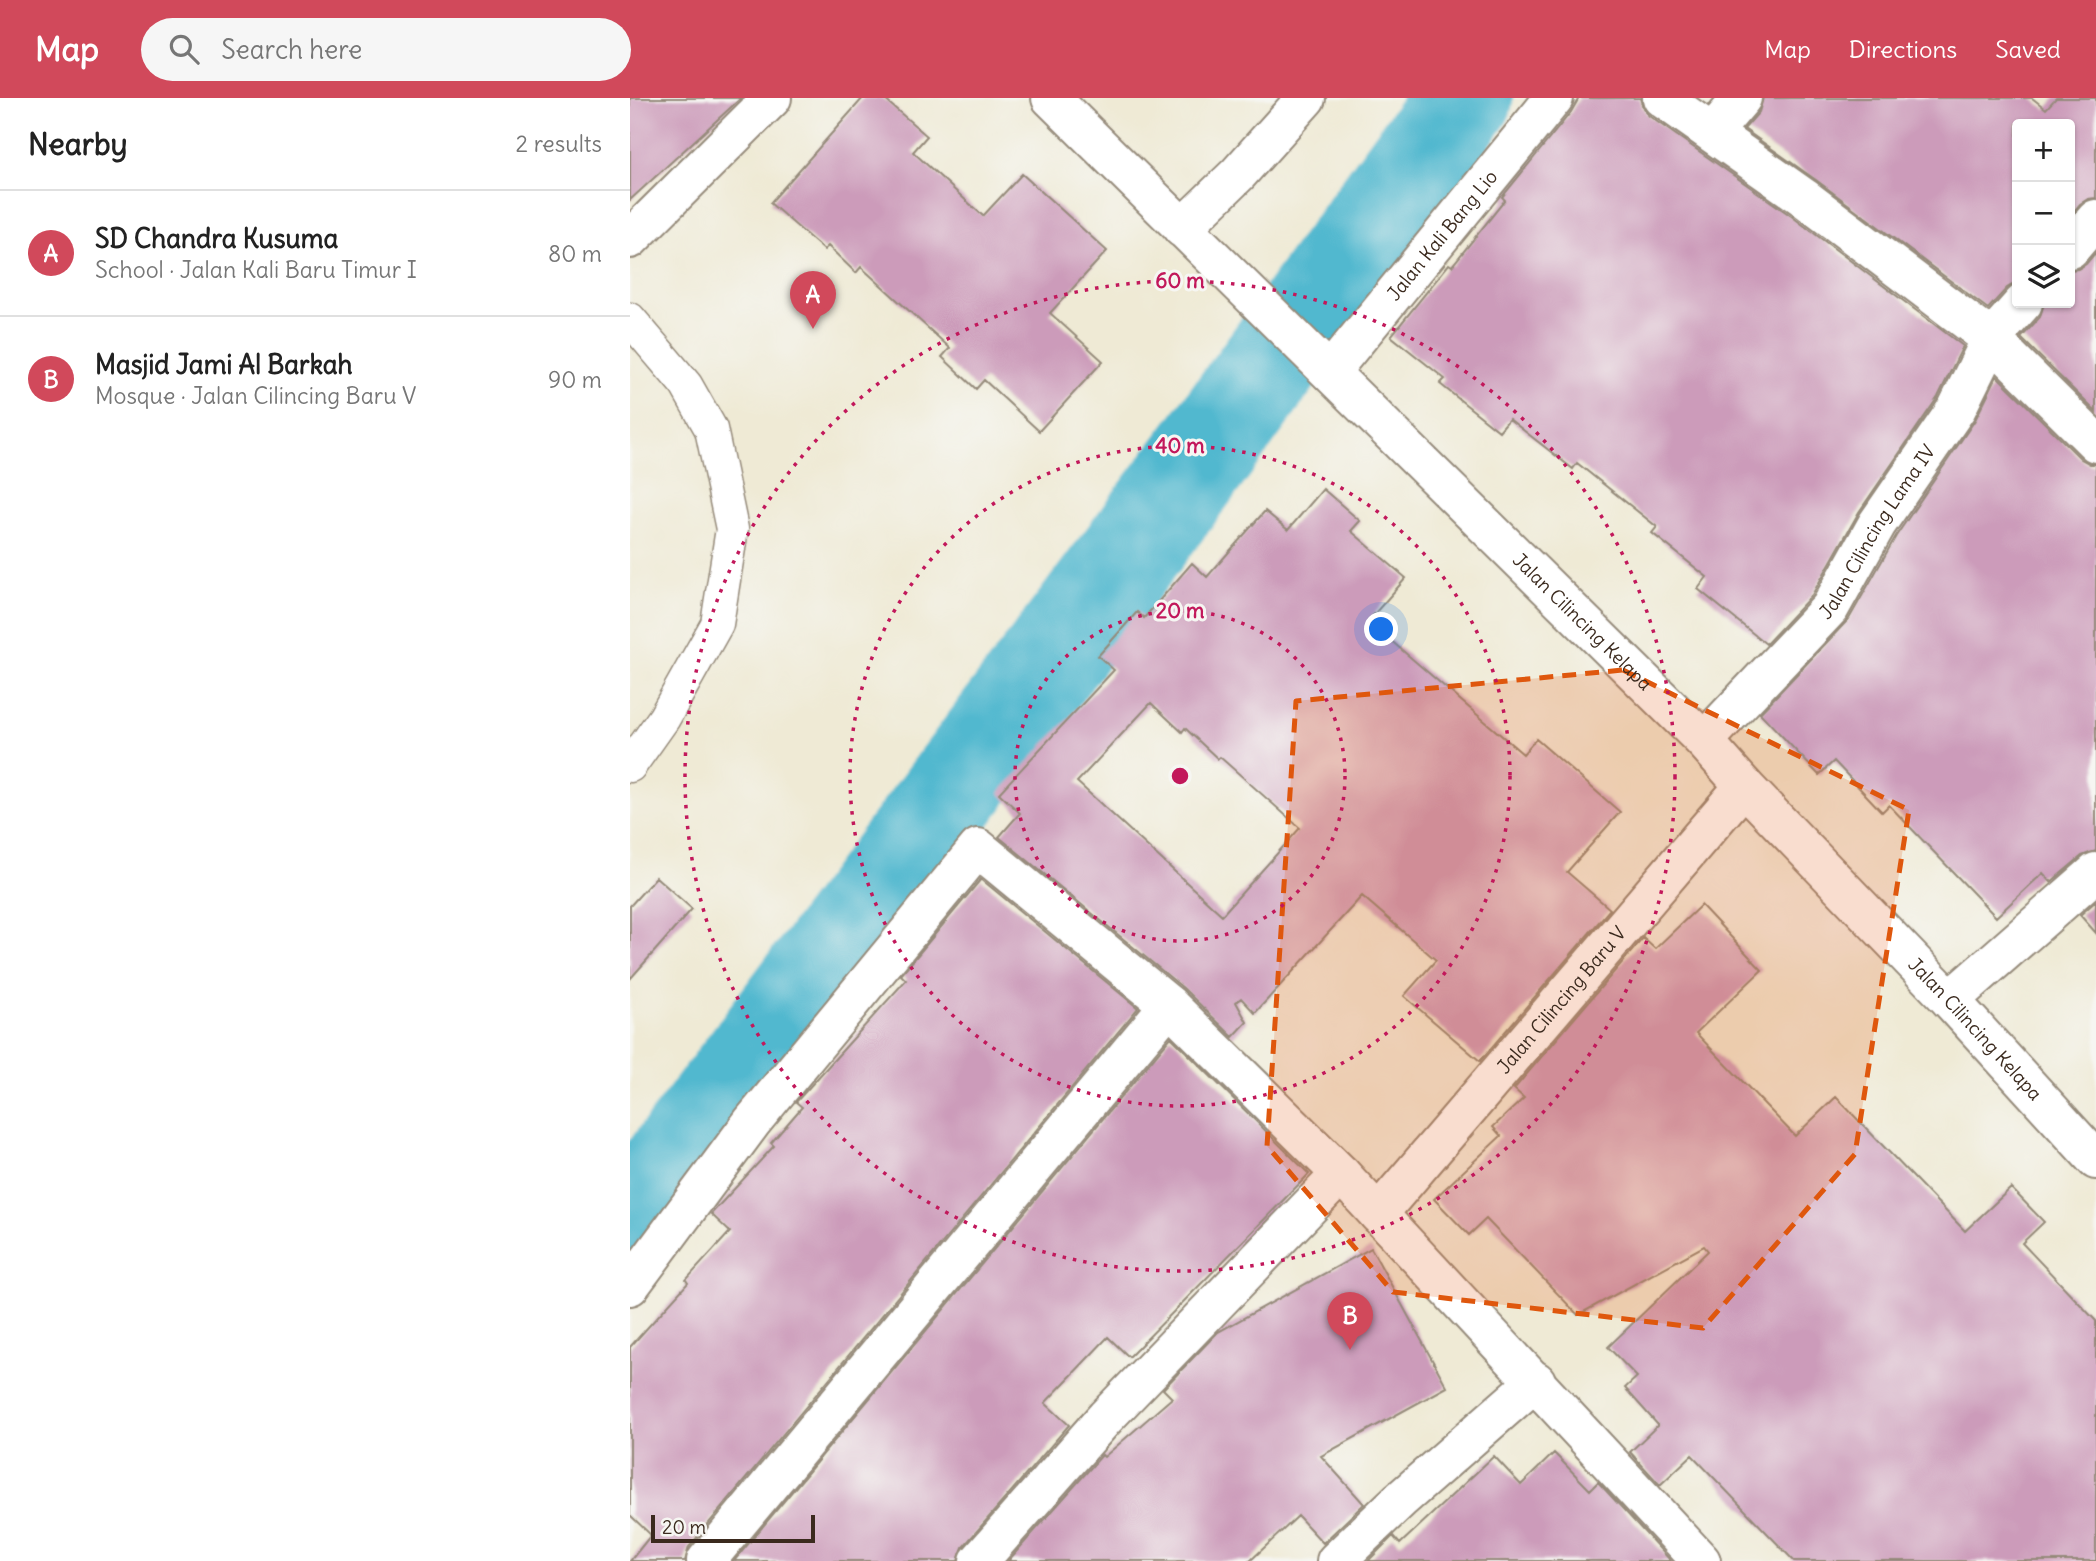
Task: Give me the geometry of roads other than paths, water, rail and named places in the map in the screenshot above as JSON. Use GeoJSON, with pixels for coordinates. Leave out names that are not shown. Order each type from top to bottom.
{"type":"FeatureCollection","features":[{"type":"Feature","properties":{"kind":"street"},"geometry":{"type":"LineString","coordinates":[[630,239],[772,98]]}},
{"type":"Feature","properties":{"kind":"street","name":"Jalan Cilincing Kelapa"},"geometry":{"type":"LineString","coordinates":[[1051,98],[1704,741],[1950,1000],[2096,1160]]}},
{"type":"Feature","properties":{"kind":"street"},"geometry":{"type":"LineString","coordinates":[[1192,238],[1238,174],[1306,98]]}},
{"type":"Feature","properties":{"kind":"street","name":"Jalan Kali Bang Lio"},"geometry":{"type":"LineString","coordinates":[[1319,363],[1554,98]]}},
{"type":"Feature","properties":{"kind":"street"},"geometry":{"type":"LineString","coordinates":[[1662,98],[1713,132],[1991,339],[2096,443]]}},
{"type":"Feature","properties":{"kind":"street"},"geometry":{"type":"LineString","coordinates":[[1713,132],[1742,98]]}},
{"type":"Feature","properties":{"kind":"street"},"geometry":{"type":"LineString","coordinates":[[2073,245],[2096,219]]}},
{"type":"Feature","properties":{"kind":"street","name":"Jalan Cilincing Lama IV"},"geometry":{"type":"LineString","coordinates":[[1704,741],[1830,608],[1877,524],[1957,408],[1991,339],[2019,308]]}},
{"type":"Feature","properties":{"kind":"street","name":"Jalan Cilincing Baru V"},"geometry":{"type":"LineString","coordinates":[[1378,1214],[1744,786]]}},
{"type":"Feature","properties":{"kind":"street"},"geometry":{"type":"LineString","coordinates":[[630,1286],[752,1122],[978,848],[1169,1005],[1341,1174],[1701,1561]]}},
{"type":"Feature","properties":{"kind":"street"},"geometry":{"type":"LineString","coordinates":[[1950,1000],[2096,872]]}},
{"type":"Feature","properties":{"kind":"street"},"geometry":{"type":"LineString","coordinates":[[706,1561],[1169,1005]]}},
{"type":"Feature","properties":{"kind":"street"},"geometry":{"type":"LineString","coordinates":[[979,1561],[1106,1417],[1341,1174]]}},
{"type":"Feature","properties":{"kind":"street"},"geometry":{"type":"LineString","coordinates":[[1336,1561],[1400,1500],[1536,1381]]}},
{"type":"Feature","properties":{"kind":"lane"},"geometry":{"type":"LineString","coordinates":[[630,319],[686,385],[711,429],[732,529],[717,624],[664,718],[630,766]]}},
{"type":"Feature","properties":{"kind":"waterway"},"geometry":{"type":"LineString","coordinates":[[630,1223],[1211,445],[1463,98]]}},
{"type":"Feature","properties":{"kind":"place","name":"SD Chandra Kusuma"},"geometry":{"type":"Point","coordinates":[813,329]}},
{"type":"Feature","properties":{"kind":"place","name":"Masjid Jami Al Barkah"},"geometry":{"type":"Point","coordinates":[1350,1350]}}]}
